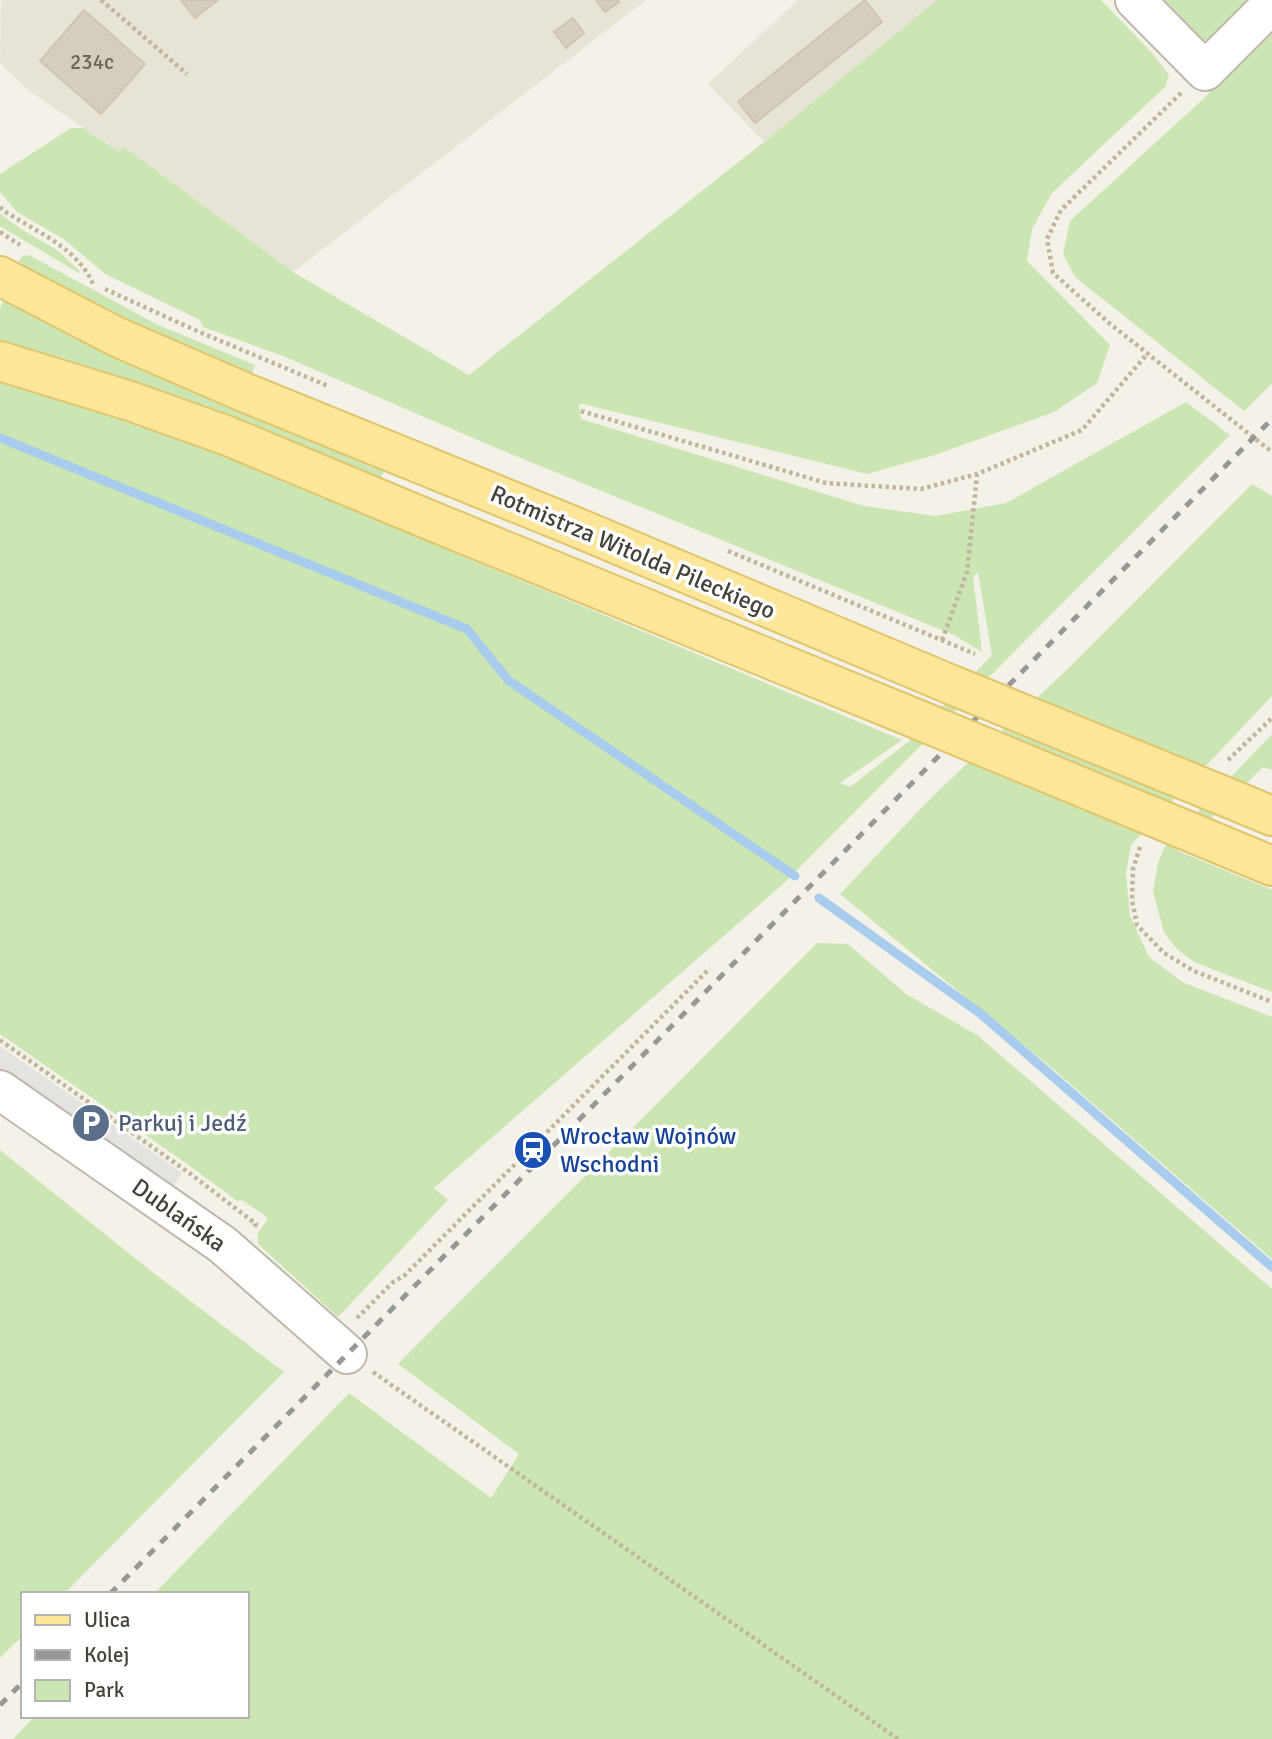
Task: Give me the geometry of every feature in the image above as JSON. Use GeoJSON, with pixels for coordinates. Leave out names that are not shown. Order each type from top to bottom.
{"type":"FeatureCollection","features":[{"type":"Feature","properties":{"kind":"main road","name":"Rotmistrza Witolda Pileckiego"},"geometry":{"type":"LineString","coordinates":[[8,260],[117,337],[1272,816]]}},
{"type":"Feature","properties":{"kind":"main road","name":"Rotmistrza Witolda Pileckiego"},"geometry":{"type":"LineString","coordinates":[[0,361],[130,401],[228,436],[1272,866]]}},
{"type":"Feature","properties":{"kind":"street"},"geometry":{"type":"LineString","coordinates":[[1135,0],[1205,71],[1272,4]]}},
{"type":"Feature","properties":{"kind":"street","name":"Dublańska"},"geometry":{"type":"LineString","coordinates":[[0,1090],[351,1337]]}},
{"type":"Feature","properties":{"kind":"path"},"geometry":{"type":"LineString","coordinates":[[101,0],[187,74]]}},
{"type":"Feature","properties":{"kind":"path"},"geometry":{"type":"LineString","coordinates":[[1205,71],[1061,210],[1047,239],[1053,273],[1109,323],[1272,452]]}},
{"type":"Feature","properties":{"kind":"path"},"geometry":{"type":"LineString","coordinates":[[0,207],[63,248],[87,270],[93,284]]}},
{"type":"Feature","properties":{"kind":"path"},"geometry":{"type":"LineString","coordinates":[[0,232],[8,260]]}},
{"type":"Feature","properties":{"kind":"path"},"geometry":{"type":"LineString","coordinates":[[581,411],[826,483],[921,489],[976,474],[1082,429],[1148,353]]}},
{"type":"Feature","properties":{"kind":"path"},"geometry":{"type":"LineString","coordinates":[[942,640],[967,572],[976,474]]}},
{"type":"Feature","properties":{"kind":"path"},"geometry":{"type":"LineString","coordinates":[[710,968],[405,1275],[392,1283],[351,1337],[898,1739]]}},
{"type":"Feature","properties":{"kind":"path"},"geometry":{"type":"LineString","coordinates":[[0,1040],[235,1208]]}},
{"type":"Feature","properties":{"kind":"path"},"geometry":{"type":"LineString","coordinates":[[252,1221],[256,1224],[252,1232]]}},
{"type":"Feature","properties":{"kind":"shaded area"},"geometry":{"type":"Polygon","coordinates":[[[1,0],[646,0],[293,272],[126,147],[119,152],[28,90],[0,63],[1,0]]]}},
{"type":"Feature","properties":{"kind":"shaded area"},"geometry":{"type":"Polygon","coordinates":[[[798,0],[937,0],[764,142],[708,84],[798,0]]]}},
{"type":"Feature","properties":{"kind":"shaded area","name":"Parkuj i Jedź"},"geometry":{"type":"Polygon","coordinates":[[[0,1046],[182,1173],[170,1191],[0,1073],[0,1046]]]}},
{"type":"Feature","properties":{"kind":"green space"},"geometry":{"type":"Polygon","coordinates":[[[937,0],[1101,0],[1152,53],[1169,75],[1165,87],[1052,193],[1032,229],[1027,261],[1110,345],[1097,383],[1054,412],[935,455],[867,474],[579,403],[581,419],[864,506],[935,516],[1006,503],[1186,402],[1230,435],[782,885],[434,1188],[448,1200],[338,1317],[258,1244],[258,1233],[268,1218],[242,1200],[237,1201],[0,1034],[0,376],[152,426],[902,740],[840,783],[850,787],[908,742],[992,655],[978,572],[973,577],[982,652],[954,635],[494,447],[283,356],[203,327],[200,320],[105,274],[65,240],[17,212],[0,192],[0,174],[71,128],[83,128],[119,152],[125,147],[293,272],[469,375],[764,142],[937,0]]]}},
{"type":"Feature","properties":{"kind":"green space"},"geometry":{"type":"Polygon","coordinates":[[[1151,0],[1254,0],[1211,41],[1188,38],[1151,0]]]}},
{"type":"Feature","properties":{"kind":"green space"},"geometry":{"type":"Polygon","coordinates":[[[1272,31],[1272,383],[1244,411],[1075,277],[1063,254],[1070,221],[1200,102],[1272,31]]]}},
{"type":"Feature","properties":{"kind":"green space"},"geometry":{"type":"Polygon","coordinates":[[[0,214],[57,250],[80,271],[79,273],[0,226],[0,214]]]}},
{"type":"Feature","properties":{"kind":"green space"},"geometry":{"type":"Polygon","coordinates":[[[29,255],[156,324],[255,365],[252,374],[148,332],[83,300],[18,263],[22,256],[29,255]]]}},
{"type":"Feature","properties":{"kind":"green space"},"geometry":{"type":"Polygon","coordinates":[[[4,298],[385,469],[380,480],[182,397],[0,347],[0,309],[4,298]]]}},
{"type":"Feature","properties":{"kind":"green space"},"geometry":{"type":"Polygon","coordinates":[[[1252,484],[1272,496],[1272,696],[1131,845],[1126,873],[1130,916],[1149,957],[1182,982],[1272,1017],[1272,1259],[1053,1069],[840,894],[932,797],[1075,662],[1252,484]]]}},
{"type":"Feature","properties":{"kind":"green space"},"geometry":{"type":"Polygon","coordinates":[[[1272,734],[1272,770],[1263,767],[1178,851],[1272,890],[1272,992],[1194,962],[1176,948],[1164,932],[1153,892],[1158,863],[1165,846],[1272,734]]]}},
{"type":"Feature","properties":{"kind":"green space"},"geometry":{"type":"Polygon","coordinates":[[[817,943],[848,944],[906,994],[977,1035],[1272,1289],[1272,1739],[13,1739],[33,1718],[248,1718],[248,1592],[156,1592],[349,1393],[491,1498],[519,1454],[398,1364],[817,943]]]}},
{"type":"Feature","properties":{"kind":"green space"},"geometry":{"type":"Polygon","coordinates":[[[0,1150],[151,1271],[284,1372],[66,1592],[21,1592],[21,1637],[0,1658],[0,1150]]]}},
{"type":"Feature","properties":{"kind":"building"},"geometry":{"type":"Polygon","coordinates":[[[181,0],[218,0],[195,18],[181,0]]]}},
{"type":"Feature","properties":{"kind":"building"},"geometry":{"type":"Polygon","coordinates":[[[596,0],[618,0],[619,2],[605,12],[596,0]]]}},
{"type":"Feature","properties":{"kind":"building"},"geometry":{"type":"Polygon","coordinates":[[[865,0],[882,22],[755,123],[738,102],[865,0]]]}},
{"type":"Feature","properties":{"kind":"building"},"geometry":{"type":"Polygon","coordinates":[[[84,10],[145,64],[101,114],[40,61],[84,10]]]}},
{"type":"Feature","properties":{"kind":"building"},"geometry":{"type":"Polygon","coordinates":[[[573,18],[584,33],[566,48],[554,32],[573,18]]]}},
{"type":"Feature","properties":{"kind":"waterway"},"geometry":{"type":"LineString","coordinates":[[0,438],[467,629],[508,680],[795,876]]}},
{"type":"Feature","properties":{"kind":"waterway"},"geometry":{"type":"LineString","coordinates":[[819,898],[981,1014],[1272,1267]]}},
{"type":"Feature","properties":{"kind":"railway"},"geometry":{"type":"LineString","coordinates":[[112,1592],[1272,419]]}},
{"type":"Feature","properties":{"kind":"railway"},"geometry":{"type":"LineString","coordinates":[[0,1705],[21,1684]]}},
{"type":"Feature","properties":{"kind":"place","name":"Parkuj i Jedź"},"geometry":{"type":"Point","coordinates":[91,1123]}},
{"type":"Feature","properties":{"kind":"place","name":"Wrocław Wojnów Wschodni"},"geometry":{"type":"Point","coordinates":[533,1150]}}]}
